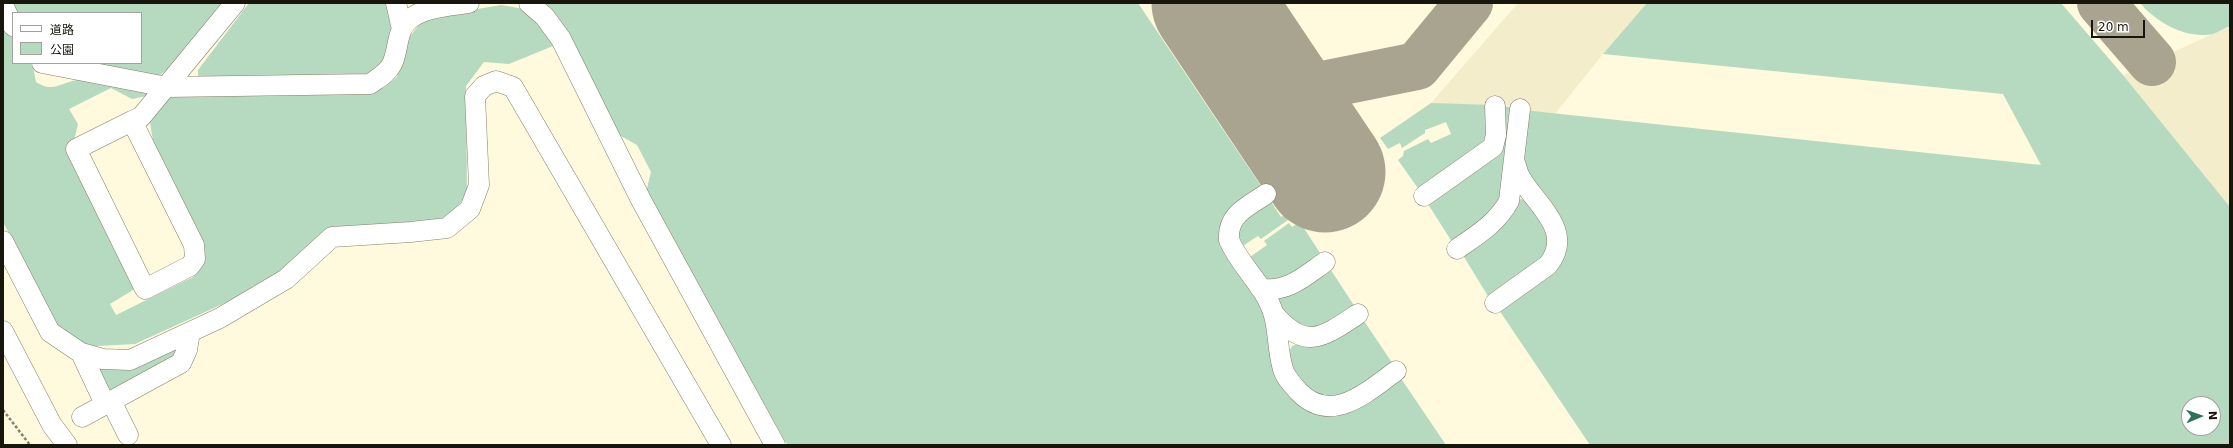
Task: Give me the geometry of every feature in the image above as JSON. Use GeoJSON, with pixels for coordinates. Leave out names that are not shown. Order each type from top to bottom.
{"type":"FeatureCollection","features":[{"type":"Feature","properties":{"kind":"street"},"geometry":{"type":"LineString","coordinates":[[132,121],[194,245],[195,259],[190,266],[145,289],[76,149],[132,121],[140,117],[167,87],[235,3]]}},
{"type":"Feature","properties":{"kind":"street"},"geometry":{"type":"LineString","coordinates":[[396,3],[402,29]]}},
{"type":"Feature","properties":{"kind":"street"},"geometry":{"type":"LineString","coordinates":[[47,64],[167,87],[370,84],[384,75],[392,64],[402,29],[410,19],[425,11],[468,3]]}},
{"type":"Feature","properties":{"kind":"street"},"geometry":{"type":"LineString","coordinates":[[529,3],[545,17],[561,39],[641,200],[775,445]]}},
{"type":"Feature","properties":{"kind":"street"},"geometry":{"type":"LineString","coordinates":[[3,5],[12,24]]}},
{"type":"Feature","properties":{"kind":"street"},"geometry":{"type":"LineString","coordinates":[[3,241],[50,332],[81,354],[103,359],[130,360],[220,318],[286,279],[332,237],[447,228],[470,209],[479,185],[475,96],[484,86],[496,81],[513,87],[721,445]]}},
{"type":"Feature","properties":{"kind":"street"},"geometry":{"type":"LineString","coordinates":[[1424,196],[1492,147],[1496,135],[1495,106]]}},
{"type":"Feature","properties":{"kind":"street"},"geometry":{"type":"LineString","coordinates":[[1457,249],[1493,224],[1502,215],[1509,201],[1520,109]]}},
{"type":"Feature","properties":{"kind":"street"},"geometry":{"type":"LineString","coordinates":[[1495,303],[1548,265],[1554,257],[1556,247],[1556,231],[1551,217],[1520,176],[1514,160]]}},
{"type":"Feature","properties":{"kind":"street"},"geometry":{"type":"LineString","coordinates":[[1266,194],[1236,216],[1230,222],[1228,230],[1232,247],[1260,288],[1273,312],[1285,327],[1306,337],[1330,333],[1358,314]]}},
{"type":"Feature","properties":{"kind":"street"},"geometry":{"type":"LineString","coordinates":[[1260,288],[1269,290],[1287,288],[1325,262]]}},
{"type":"Feature","properties":{"kind":"street"},"geometry":{"type":"LineString","coordinates":[[1273,312],[1283,370],[1290,382],[1304,397],[1317,404],[1342,404],[1358,398],[1396,371]]}},
{"type":"Feature","properties":{"kind":"street"},"geometry":{"type":"LineString","coordinates":[[3,331],[52,425],[67,445]]}},
{"type":"Feature","properties":{"kind":"street"},"geometry":{"type":"LineString","coordinates":[[82,416],[180,363],[188,350],[190,332]]}},
{"type":"Feature","properties":{"kind":"street"},"geometry":{"type":"LineString","coordinates":[[81,354],[128,435]]}},
{"type":"Feature","properties":{"kind":"path"},"geometry":{"type":"LineString","coordinates":[[3,410],[30,445]]}},
{"type":"Feature","properties":{"kind":"shaded area"},"geometry":{"type":"Polygon","coordinates":[[[1518,3],[1647,3],[1603,54],[1555,114],[1431,103],[1518,3]]]}},
{"type":"Feature","properties":{"kind":"shaded area"},"geometry":{"type":"Polygon","coordinates":[[[2230,26],[2230,207],[2123,75],[2230,26]]]}},
{"type":"Feature","properties":{"kind":"green space"},"geometry":{"type":"Polygon","coordinates":[[[10,3],[224,3],[176,63],[156,78],[100,64],[142,64],[142,12],[14,12],[10,3]]]}},
{"type":"Feature","properties":{"kind":"green space"},"geometry":{"type":"Polygon","coordinates":[[[249,3],[392,3],[397,26],[381,67],[363,78],[198,82],[198,70],[249,3]]]}},
{"type":"Feature","properties":{"kind":"green space"},"geometry":{"type":"Polygon","coordinates":[[[544,3],[1138,3],[1265,192],[1227,220],[1263,299],[1271,335],[1321,412],[1398,374],[1446,445],[791,445],[786,443],[646,192],[651,172],[637,145],[619,135],[567,30],[551,8],[544,3]]]}},
{"type":"Feature","properties":{"kind":"green space"},"geometry":{"type":"Polygon","coordinates":[[[1647,3],[2061,3],[2123,75],[2230,207],[2230,445],[1590,445],[1499,310],[1560,258],[1519,164],[1523,110],[2041,165],[2003,94],[1603,54],[1647,3]]]}},
{"type":"Feature","properties":{"kind":"green space"},"geometry":{"type":"Polygon","coordinates":[[[2140,3],[2230,3],[2230,26],[2213,34],[2203,35],[2183,32],[2163,23],[2140,3]]]}},
{"type":"Feature","properties":{"kind":"green space"},"geometry":{"type":"Polygon","coordinates":[[[501,5],[530,10],[558,44],[509,64],[484,62],[466,86],[467,193],[447,223],[340,229],[271,282],[135,344],[80,347],[58,331],[3,222],[3,11],[12,31],[12,64],[31,64],[33,67],[36,82],[47,87],[52,87],[83,79],[149,86],[147,96],[132,99],[111,88],[69,109],[78,124],[73,145],[133,282],[133,290],[110,304],[116,315],[193,277],[203,261],[156,157],[150,123],[169,96],[364,91],[383,88],[397,77],[410,36],[425,18],[501,5]]]}},
{"type":"Feature","properties":{"kind":"green space"},"geometry":{"type":"Polygon","coordinates":[[[1431,103],[1493,105],[1490,145],[1422,194],[1398,160],[1403,156],[1404,151],[1428,139],[1431,143],[1451,134],[1446,122],[1425,130],[1425,133],[1402,148],[1400,143],[1388,149],[1380,138],[1431,103]]]}},
{"type":"Feature","properties":{"kind":"green space"},"geometry":{"type":"Polygon","coordinates":[[[1497,106],[1517,108],[1504,203],[1454,245],[1426,201],[1496,149],[1497,106]]]}},
{"type":"Feature","properties":{"kind":"green space"},"geometry":{"type":"Polygon","coordinates":[[[1268,197],[1281,217],[1285,215],[1288,220],[1261,239],[1258,236],[1241,247],[1250,257],[1267,245],[1264,241],[1289,223],[1292,227],[1300,222],[1324,259],[1270,287],[1233,243],[1234,225],[1268,197]]]}},
{"type":"Feature","properties":{"kind":"green space"},"geometry":{"type":"Polygon","coordinates":[[[1520,199],[1525,200],[1546,220],[1549,254],[1491,301],[1461,252],[1520,199]]]}},
{"type":"Feature","properties":{"kind":"green space"},"geometry":{"type":"Polygon","coordinates":[[[1327,264],[1357,310],[1306,333],[1271,298],[1327,264]]]}},
{"type":"Feature","properties":{"kind":"green space"},"geometry":{"type":"Polygon","coordinates":[[[1362,318],[1395,367],[1356,394],[1320,399],[1302,382],[1291,368],[1289,354],[1292,346],[1362,318]]]}},
{"type":"Feature","properties":{"kind":"green space"},"geometry":{"type":"Polygon","coordinates":[[[182,342],[179,355],[115,391],[108,389],[102,384],[99,366],[182,342]]]}},
{"type":"Feature","properties":{"kind":"taxiway"},"geometry":{"type":"LineString","coordinates":[[1273,95],[1417,66],[1469,3]]}},
{"type":"Feature","properties":{"kind":"taxiway"},"geometry":{"type":"LineString","coordinates":[[2101,3],[2152,62]]}},
{"type":"Feature","properties":{"kind":"runway"},"geometry":{"type":"LineString","coordinates":[[1212,3],[1325,172]]}}]}
